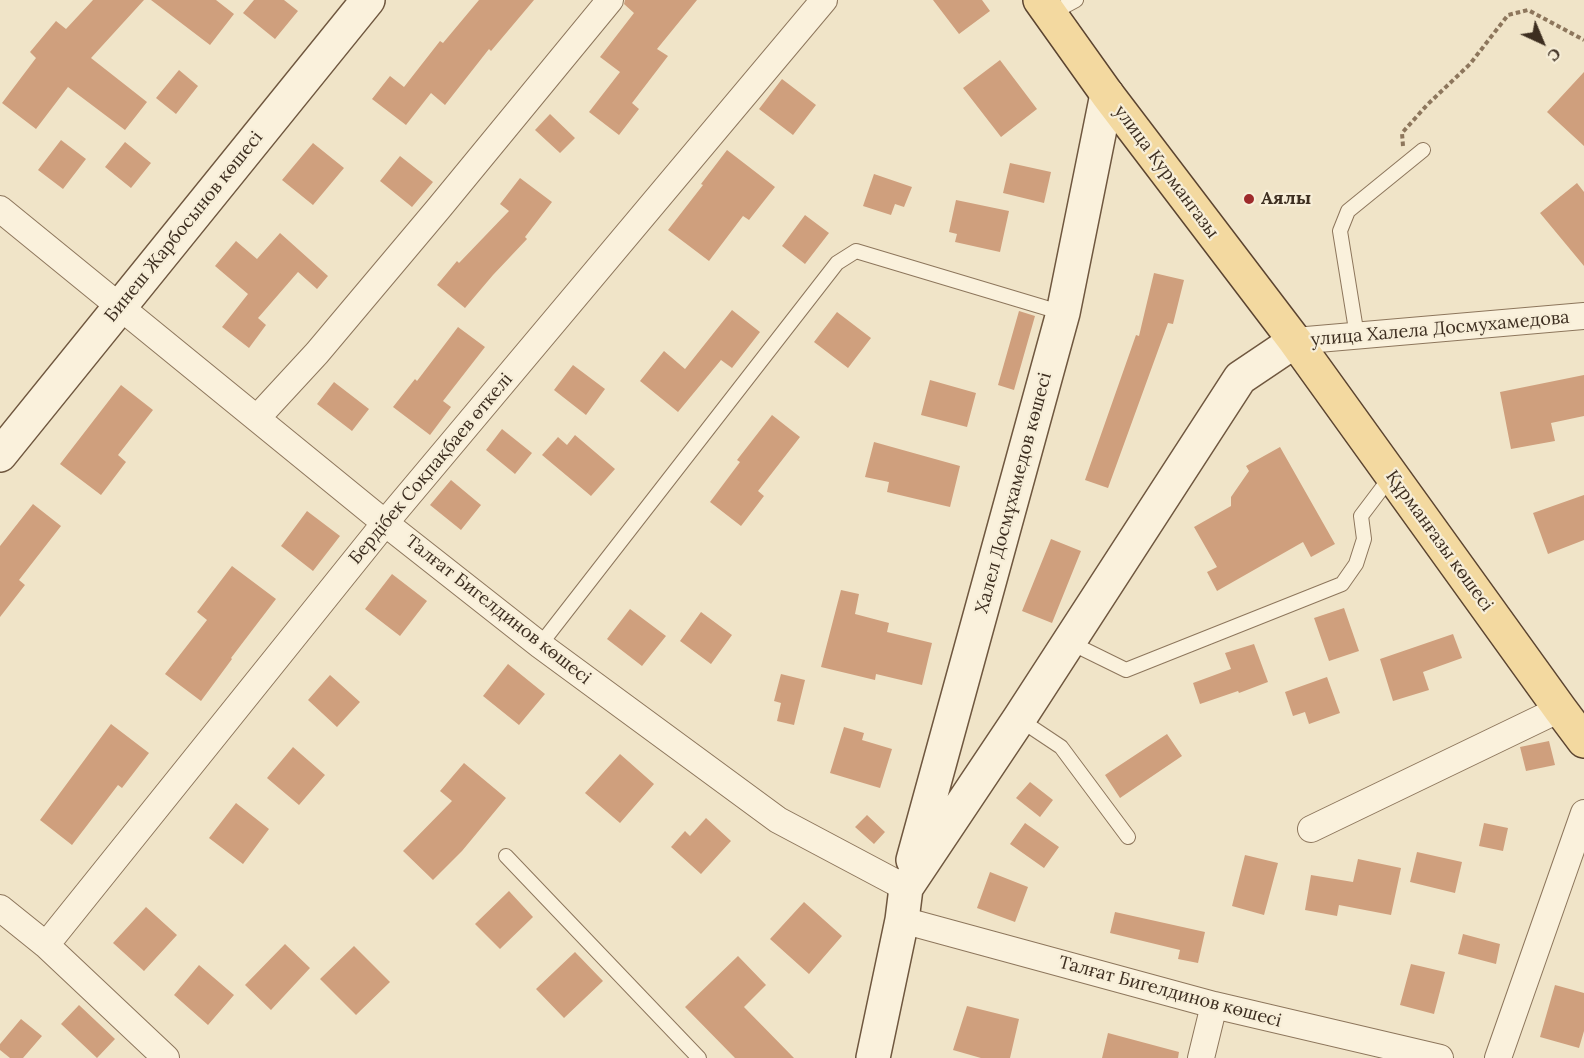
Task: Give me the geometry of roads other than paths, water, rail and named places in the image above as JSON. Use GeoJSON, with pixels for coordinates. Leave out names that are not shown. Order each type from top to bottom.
{"type":"FeatureCollection","features":[{"type":"Feature","properties":{"kind":"main road","name":"улица Курмангазы"},"geometry":{"type":"LineString","coordinates":[[1055,5],[1107,94],[1295,341]]}},
{"type":"Feature","properties":{"kind":"main road","name":"Құрманғазы көшесі"},"geometry":{"type":"LineString","coordinates":[[1295,341],[1584,741]]}},
{"type":"Feature","properties":{"kind":"street","name":"Бинеш Жарбосынов көшесі"},"geometry":{"type":"LineString","coordinates":[[0,455],[368,0]]}},
{"type":"Feature","properties":{"kind":"street"},"geometry":{"type":"LineString","coordinates":[[257,418],[340,326],[610,0]]}},
{"type":"Feature","properties":{"kind":"street","name":"Бердібек Соқпақбаев өткелі"},"geometry":{"type":"LineString","coordinates":[[46,945],[385,523],[824,0]]}},
{"type":"Feature","properties":{"kind":"street","name":"Халел Досмұхамедов көшесі"},"geometry":{"type":"LineString","coordinates":[[873,1058],[904,904],[1063,313],[1107,94]]}},
{"type":"Feature","properties":{"kind":"street","name":"Талғат Бигелдинов көшесі"},"geometry":{"type":"LineString","coordinates":[[0,209],[385,523],[540,645],[777,820],[904,904],[1214,1005],[1440,1058]]}},
{"type":"Feature","properties":{"kind":"street","name":"улица Халела Досмухамедова"},"geometry":{"type":"LineString","coordinates":[[1295,341],[1584,316]]}},
{"type":"Feature","properties":{"kind":"street","name":"Халел Досмұхамедов көшесі"},"geometry":{"type":"LineString","coordinates":[[904,904],[1019,719],[1240,378],[1295,341]]}},
{"type":"Feature","properties":{"kind":"street"},"geometry":{"type":"LineString","coordinates":[[1311,829],[1560,709]]}},
{"type":"Feature","properties":{"kind":"street"},"geometry":{"type":"LineString","coordinates":[[1498,1058],[1584,813]]}},
{"type":"Feature","properties":{"kind":"street"},"geometry":{"type":"LineString","coordinates":[[0,908],[46,945],[166,1058]]}},
{"type":"Feature","properties":{"kind":"street"},"geometry":{"type":"LineString","coordinates":[[1201,1058],[1214,1005]]}},
{"type":"Feature","properties":{"kind":"lane"},"geometry":{"type":"LineString","coordinates":[[1357,336],[1340,231],[1348,211],[1423,150]]}},
{"type":"Feature","properties":{"kind":"lane"},"geometry":{"type":"LineString","coordinates":[[540,645],[837,263],[856,250],[1063,313]]}},
{"type":"Feature","properties":{"kind":"lane"},"geometry":{"type":"LineString","coordinates":[[1069,642],[1126,670],[1342,584],[1356,564],[1364,539],[1361,516],[1392,476]]}},
{"type":"Feature","properties":{"kind":"lane"},"geometry":{"type":"LineString","coordinates":[[1019,719],[1061,747],[1128,837]]}},
{"type":"Feature","properties":{"kind":"lane"},"geometry":{"type":"LineString","coordinates":[[506,855],[699,1058]]}},
{"type":"Feature","properties":{"kind":"place","name":"Аялы"},"geometry":{"type":"Point","coordinates":[1249,199]}}]}
